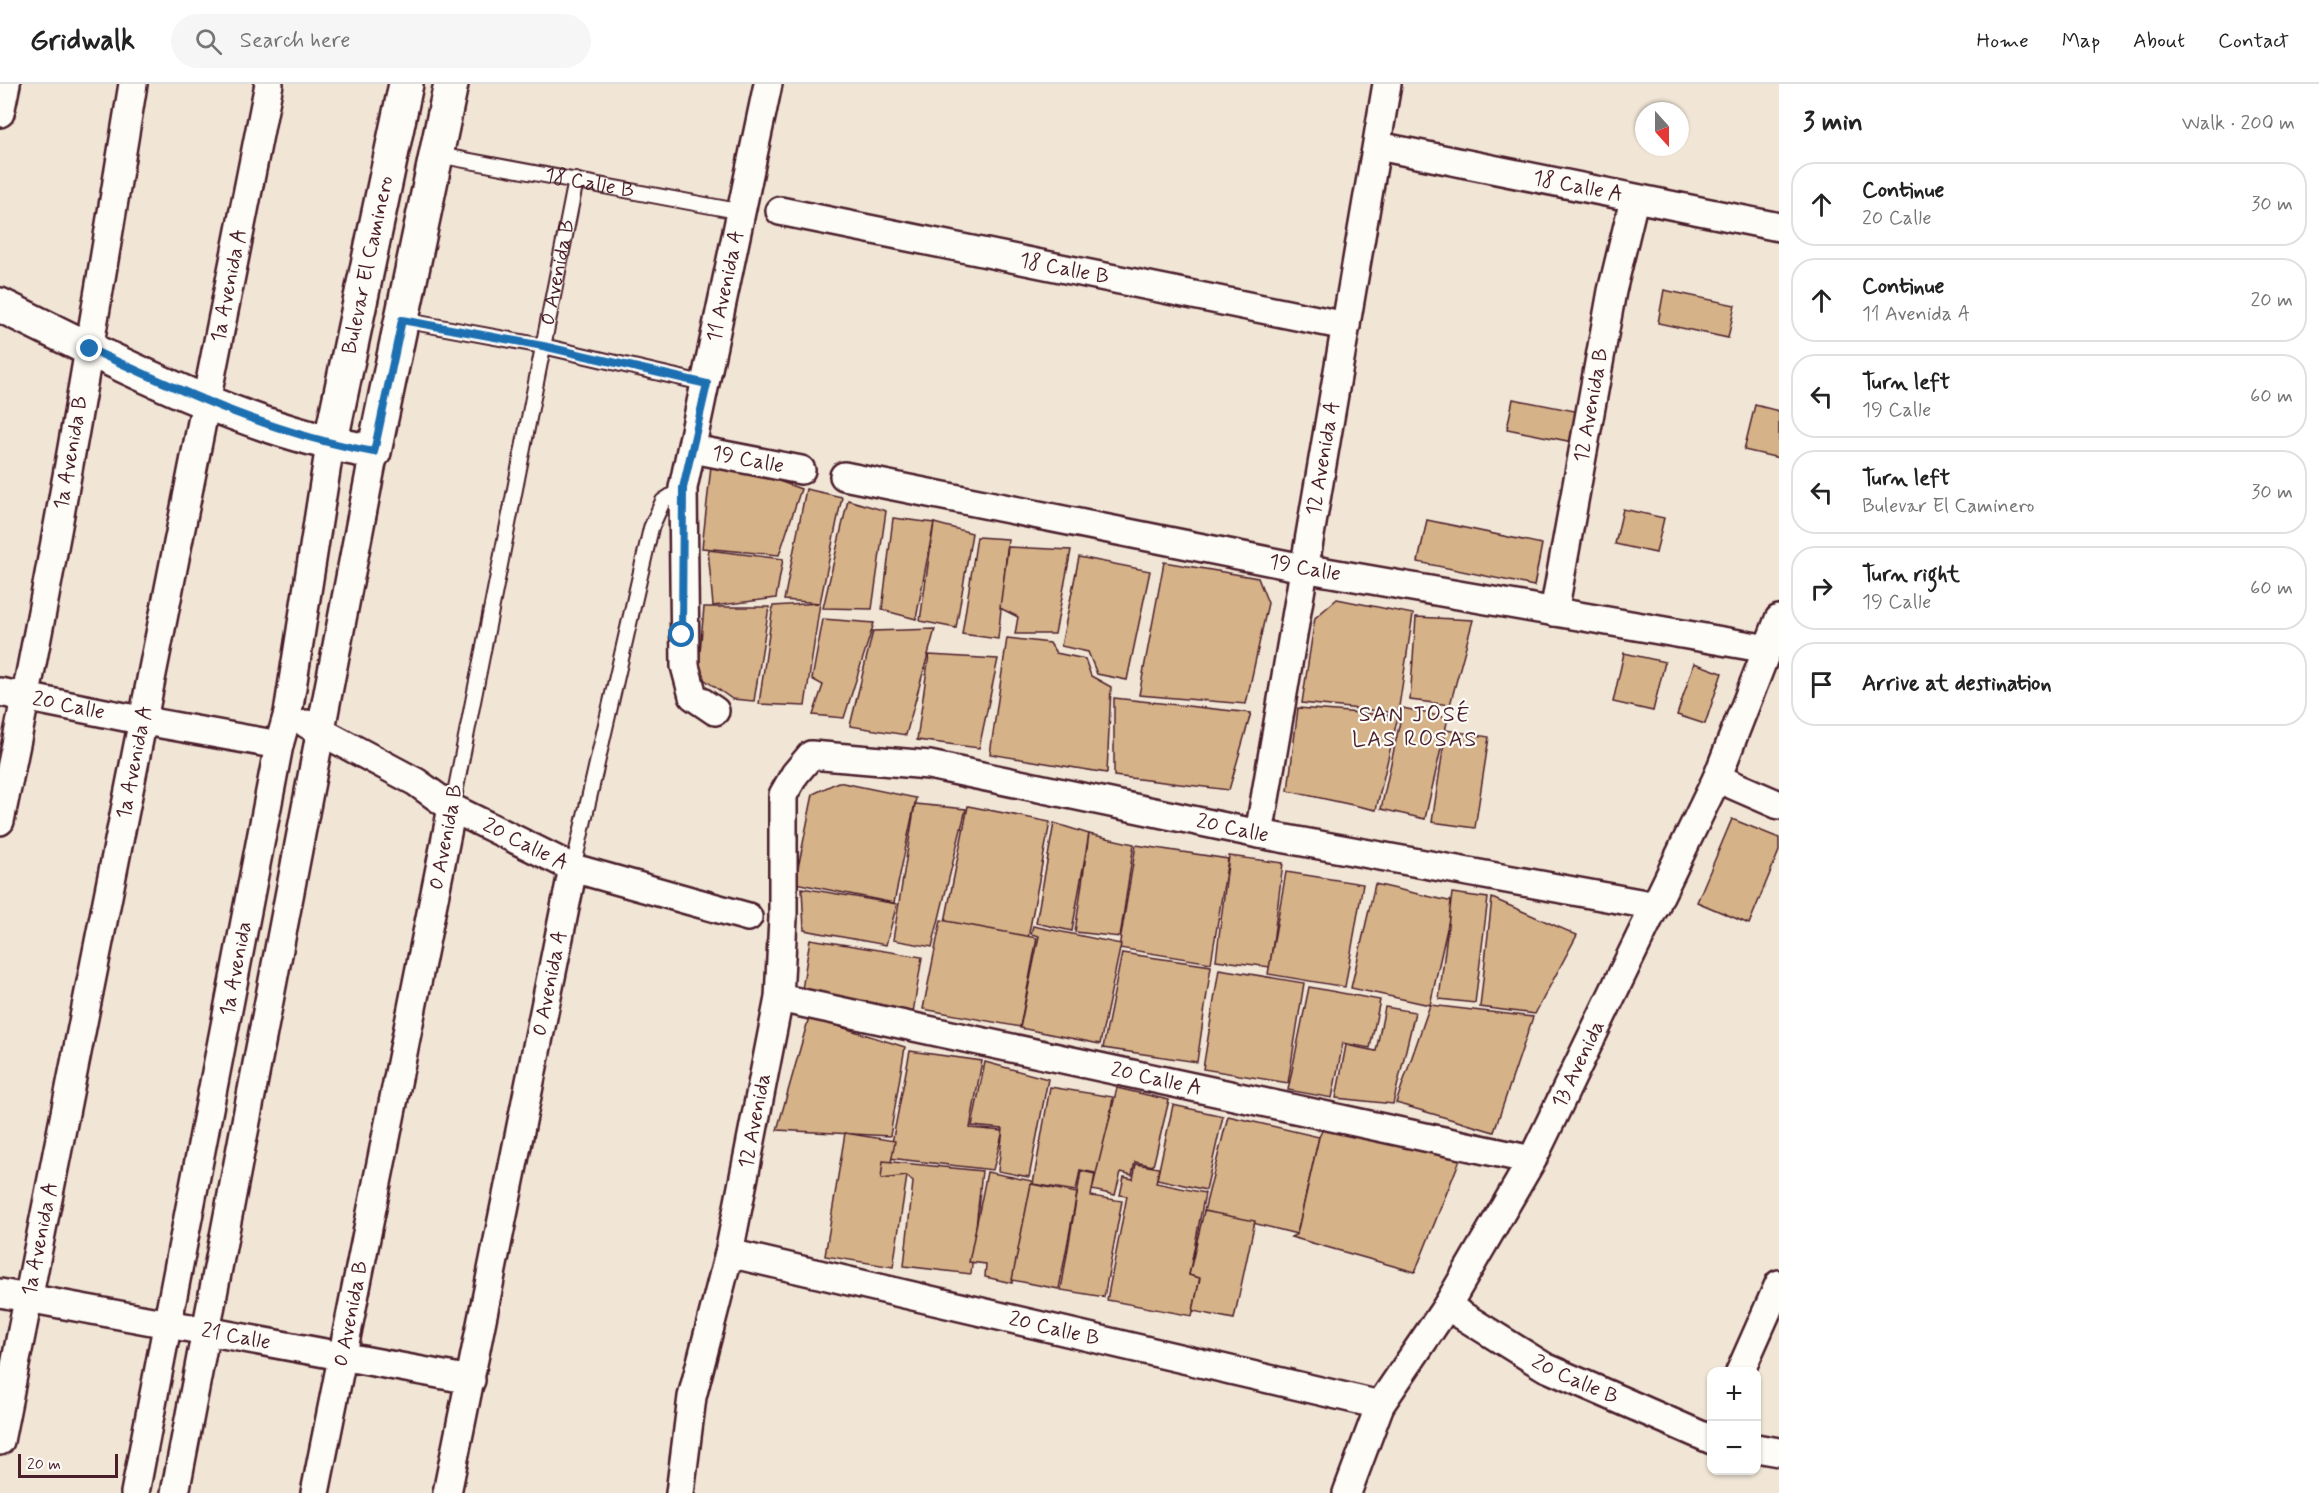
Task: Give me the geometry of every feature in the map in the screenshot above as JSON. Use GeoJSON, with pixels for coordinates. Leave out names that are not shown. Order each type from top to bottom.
{"type":"FeatureCollection","features":[{"type":"Feature","properties":{"kind":"main road","name":"Bulevar El Caminero"},"geometry":{"type":"LineString","coordinates":[[330,445],[406,84]]}},
{"type":"Feature","properties":{"kind":"main road"},"geometry":{"type":"LineString","coordinates":[[0,305],[207,403],[330,445],[374,452],[451,84]]}},
{"type":"Feature","properties":{"kind":"street"},"geometry":{"type":"LineString","coordinates":[[0,113],[6,84]]}},
{"type":"Feature","properties":{"kind":"street","name":"1a Avenida B"},"geometry":{"type":"LineString","coordinates":[[0,821],[26,698],[90,349],[133,84]]}},
{"type":"Feature","properties":{"kind":"street","name":"1a Avenida A"},"geometry":{"type":"LineString","coordinates":[[0,1441],[145,722],[270,84]]}},
{"type":"Feature","properties":{"kind":"street","name":"11 Avenida A"},"geometry":{"type":"LineString","coordinates":[[683,488],[707,384],[768,84]]}},
{"type":"Feature","properties":{"kind":"street","name":"12 Avenida A"},"geometry":{"type":"LineString","coordinates":[[1259,834],[1388,84]]}},
{"type":"Feature","properties":{"kind":"street","name":"18 Calle A"},"geometry":{"type":"LineString","coordinates":[[1378,146],[1634,200],[1779,227]]}},
{"type":"Feature","properties":{"kind":"street","name":"12 Avenida B"},"geometry":{"type":"LineString","coordinates":[[1554,612],[1612,291],[1634,200]]}},
{"type":"Feature","properties":{"kind":"street","name":"18 Calle B"},"geometry":{"type":"LineString","coordinates":[[780,210],[1346,326]]}},
{"type":"Feature","properties":{"kind":"street","name":"1a Avenida"},"geometry":{"type":"LineString","coordinates":[[135,1493],[279,745],[288,713],[330,445]]}},
{"type":"Feature","properties":{"kind":"street","name":"19 Calle"},"geometry":{"type":"LineString","coordinates":[[693,449],[801,470]]}},
{"type":"Feature","properties":{"kind":"street","name":"1a Avenida"},"geometry":{"type":"LineString","coordinates":[[175,1493],[374,452]]}},
{"type":"Feature","properties":{"kind":"street","name":"19 Calle"},"geometry":{"type":"LineString","coordinates":[[844,476],[1303,568],[1768,648]]}},
{"type":"Feature","properties":{"kind":"street"},"geometry":{"type":"LineString","coordinates":[[683,488],[685,666],[693,696],[715,711]]}},
{"type":"Feature","properties":{"kind":"street","name":"13 Avenida"},"geometry":{"type":"LineString","coordinates":[[1347,1493],[1380,1405],[1447,1306],[1532,1161],[1717,778],[1779,619]]}},
{"type":"Feature","properties":{"kind":"street","name":"20 Calle"},"geometry":{"type":"LineString","coordinates":[[0,692],[145,722],[279,745]]}},
{"type":"Feature","properties":{"kind":"street","name":"20 Calle A"},"geometry":{"type":"LineString","coordinates":[[288,713],[416,782],[452,808],[573,868],[748,917]]}},
{"type":"Feature","properties":{"kind":"street","name":"20 Calle"},"geometry":{"type":"LineString","coordinates":[[811,755],[929,765],[1259,834],[1656,906]]}},
{"type":"Feature","properties":{"kind":"street","name":"12 Avenida"},"geometry":{"type":"LineString","coordinates":[[680,1493],[692,1397],[729,1253],[779,998],[783,918],[783,795],[795,774],[811,755]]}},
{"type":"Feature","properties":{"kind":"street"},"geometry":{"type":"LineString","coordinates":[[1717,778],[1779,805]]}},
{"type":"Feature","properties":{"kind":"street","name":"0 Avenida B"},"geometry":{"type":"LineString","coordinates":[[315,1493],[452,808]]}},
{"type":"Feature","properties":{"kind":"street","name":"0 Avenida A"},"geometry":{"type":"LineString","coordinates":[[447,1493],[573,868]]}},
{"type":"Feature","properties":{"kind":"street","name":"20 Calle A"},"geometry":{"type":"LineString","coordinates":[[779,998],[1532,1161]]}},
{"type":"Feature","properties":{"kind":"street","name":"20 Calle B"},"geometry":{"type":"LineString","coordinates":[[729,1253],[1380,1405]]}},
{"type":"Feature","properties":{"kind":"street"},"geometry":{"type":"LineString","coordinates":[[1742,1367],[1779,1284]]}},
{"type":"Feature","properties":{"kind":"street","name":"21 Calle"},"geometry":{"type":"LineString","coordinates":[[0,1293],[167,1326],[471,1380]]}},
{"type":"Feature","properties":{"kind":"street","name":"20 Calle B"},"geometry":{"type":"LineString","coordinates":[[1447,1306],[1545,1367],[1707,1436]]}},
{"type":"Feature","properties":{"kind":"street"},"geometry":{"type":"LineString","coordinates":[[1761,1449],[1779,1452]]}},
{"type":"Feature","properties":{"kind":"lane","name":"18 Calle B"},"geometry":{"type":"LineString","coordinates":[[438,154],[743,212]]}},
{"type":"Feature","properties":{"kind":"lane","name":"0 Avenida B"},"geometry":{"type":"LineString","coordinates":[[452,808],[576,180]]}},
{"type":"Feature","properties":{"kind":"lane"},"geometry":{"type":"LineString","coordinates":[[402,320],[543,346],[707,384]]}},
{"type":"Feature","properties":{"kind":"lane","name":"0 Avenida A"},"geometry":{"type":"LineString","coordinates":[[573,868],[651,528],[663,501],[683,488]]}},
{"type":"Feature","properties":{"kind":"building"},"geometry":{"type":"Polygon","coordinates":[[[1664,290],[1735,305],[1728,338],[1658,323],[1664,290]]]}},
{"type":"Feature","properties":{"kind":"building"},"geometry":{"type":"Polygon","coordinates":[[[1513,399],[1580,412],[1573,442],[1507,429],[1513,399]]]}},
{"type":"Feature","properties":{"kind":"building"},"geometry":{"type":"Polygon","coordinates":[[[1755,405],[1779,411],[1779,458],[1744,450],[1755,405]]]}},
{"type":"Feature","properties":{"kind":"building"},"geometry":{"type":"Polygon","coordinates":[[[712,457],[801,489],[779,555],[702,548],[712,457]]]}},
{"type":"Feature","properties":{"kind":"building"},"geometry":{"type":"Polygon","coordinates":[[[806,489],[842,497],[820,603],[784,600],[806,489]]]}},
{"type":"Feature","properties":{"kind":"building"},"geometry":{"type":"Polygon","coordinates":[[[848,500],[886,511],[872,609],[823,608],[848,500]]]}},
{"type":"Feature","properties":{"kind":"building"},"geometry":{"type":"Polygon","coordinates":[[[1623,509],[1664,518],[1656,553],[1615,544],[1623,509]]]}},
{"type":"Feature","properties":{"kind":"building"},"geometry":{"type":"Polygon","coordinates":[[[893,518],[934,523],[916,619],[882,610],[893,518]]]}},
{"type":"Feature","properties":{"kind":"building"},"geometry":{"type":"Polygon","coordinates":[[[1427,520],[1542,544],[1534,586],[1418,562],[1427,520]]]}},
{"type":"Feature","properties":{"kind":"building"},"geometry":{"type":"Polygon","coordinates":[[[934,523],[972,533],[956,628],[920,621],[934,523]]]}},
{"type":"Feature","properties":{"kind":"building"},"geometry":{"type":"Polygon","coordinates":[[[977,537],[1008,539],[998,639],[962,634],[977,537]]]}},
{"type":"Feature","properties":{"kind":"building"},"geometry":{"type":"Polygon","coordinates":[[[1008,547],[1071,550],[1055,634],[1015,634],[1018,617],[1000,608],[1008,547]]]}},
{"type":"Feature","properties":{"kind":"building"},"geometry":{"type":"Polygon","coordinates":[[[708,550],[783,559],[776,598],[713,606],[708,550]]]}},
{"type":"Feature","properties":{"kind":"building"},"geometry":{"type":"Polygon","coordinates":[[[1079,557],[1150,571],[1127,680],[1097,674],[1088,652],[1061,646],[1079,557]]]}},
{"type":"Feature","properties":{"kind":"building"},"geometry":{"type":"Polygon","coordinates":[[[1164,562],[1258,578],[1268,603],[1246,704],[1139,695],[1164,562]]]}},
{"type":"Feature","properties":{"kind":"building"},"geometry":{"type":"Polygon","coordinates":[[[1337,599],[1413,614],[1398,713],[1302,703],[1315,618],[1337,599]]]}},
{"type":"Feature","properties":{"kind":"building"},"geometry":{"type":"Polygon","coordinates":[[[820,603],[805,706],[759,704],[773,606],[820,603]]]}},
{"type":"Feature","properties":{"kind":"building"},"geometry":{"type":"Polygon","coordinates":[[[704,607],[769,607],[754,701],[732,699],[698,675],[704,607]]]}},
{"type":"Feature","properties":{"kind":"building"},"geometry":{"type":"Polygon","coordinates":[[[1416,617],[1473,620],[1450,705],[1410,700],[1416,617]]]}},
{"type":"Feature","properties":{"kind":"building"},"geometry":{"type":"Polygon","coordinates":[[[823,619],[874,623],[844,718],[813,715],[823,685],[812,679],[823,619]]]}},
{"type":"Feature","properties":{"kind":"building"},"geometry":{"type":"Polygon","coordinates":[[[935,629],[906,735],[850,726],[873,631],[935,629]]]}},
{"type":"Feature","properties":{"kind":"building"},"geometry":{"type":"Polygon","coordinates":[[[1007,638],[1050,643],[1056,653],[1085,659],[1091,676],[1111,687],[1107,773],[990,754],[1007,638]]]}},
{"type":"Feature","properties":{"kind":"building"},"geometry":{"type":"Polygon","coordinates":[[[1624,653],[1665,662],[1653,711],[1613,702],[1624,653]]]}},
{"type":"Feature","properties":{"kind":"building"},"geometry":{"type":"Polygon","coordinates":[[[929,655],[998,659],[979,748],[917,740],[929,655]]]}},
{"type":"Feature","properties":{"kind":"building"},"geometry":{"type":"Polygon","coordinates":[[[1694,663],[1722,673],[1705,724],[1677,715],[1694,663]]]}},
{"type":"Feature","properties":{"kind":"building"},"geometry":{"type":"Polygon","coordinates":[[[1114,698],[1251,713],[1229,790],[1114,776],[1114,698]]]}},
{"type":"Feature","properties":{"kind":"building"},"geometry":{"type":"Polygon","coordinates":[[[1298,708],[1398,716],[1376,810],[1288,791],[1298,708]]]}},
{"type":"Feature","properties":{"kind":"building"},"geometry":{"type":"Polygon","coordinates":[[[1403,708],[1448,718],[1425,819],[1381,809],[1403,708]]]}},
{"type":"Feature","properties":{"kind":"building"},"geometry":{"type":"Polygon","coordinates":[[[1446,730],[1489,737],[1475,828],[1432,822],[1446,730]]]}},
{"type":"Feature","properties":{"kind":"building"},"geometry":{"type":"Polygon","coordinates":[[[838,782],[916,798],[894,903],[795,883],[813,794],[838,782]]]}},
{"type":"Feature","properties":{"kind":"building"},"geometry":{"type":"Polygon","coordinates":[[[915,804],[966,809],[932,947],[893,940],[915,804]]]}},
{"type":"Feature","properties":{"kind":"building"},"geometry":{"type":"Polygon","coordinates":[[[968,806],[1050,822],[1028,938],[945,922],[968,806]]]}},
{"type":"Feature","properties":{"kind":"building"},"geometry":{"type":"Polygon","coordinates":[[[1732,819],[1779,838],[1779,851],[1749,924],[1697,902],[1732,819]]]}},
{"type":"Feature","properties":{"kind":"building"},"geometry":{"type":"Polygon","coordinates":[[[1054,823],[1089,834],[1072,931],[1036,923],[1054,823]]]}},
{"type":"Feature","properties":{"kind":"building"},"geometry":{"type":"Polygon","coordinates":[[[1089,834],[1134,844],[1120,937],[1075,932],[1089,834]]]}},
{"type":"Feature","properties":{"kind":"building"},"geometry":{"type":"Polygon","coordinates":[[[1136,845],[1228,859],[1211,963],[1119,948],[1136,845]]]}},
{"type":"Feature","properties":{"kind":"building"},"geometry":{"type":"Polygon","coordinates":[[[1229,856],[1283,863],[1270,967],[1216,960],[1229,856]]]}},
{"type":"Feature","properties":{"kind":"building"},"geometry":{"type":"Polygon","coordinates":[[[1286,872],[1363,884],[1345,987],[1268,974],[1286,872]]]}},
{"type":"Feature","properties":{"kind":"building"},"geometry":{"type":"Polygon","coordinates":[[[1375,884],[1453,902],[1430,1005],[1351,988],[1375,884]]]}},
{"type":"Feature","properties":{"kind":"building"},"geometry":{"type":"Polygon","coordinates":[[[802,888],[897,904],[886,945],[804,930],[802,888]]]}},
{"type":"Feature","properties":{"kind":"building"},"geometry":{"type":"Polygon","coordinates":[[[1452,893],[1488,898],[1475,1003],[1439,999],[1452,893]]]}},
{"type":"Feature","properties":{"kind":"building"},"geometry":{"type":"Polygon","coordinates":[[[1492,898],[1577,935],[1535,1014],[1480,1007],[1492,898]]]}},
{"type":"Feature","properties":{"kind":"building"},"geometry":{"type":"Polygon","coordinates":[[[941,920],[1037,938],[1020,1027],[923,1009],[941,920]]]}},
{"type":"Feature","properties":{"kind":"building"},"geometry":{"type":"Polygon","coordinates":[[[1033,926],[1121,944],[1100,1044],[1020,1028],[1039,936],[1031,934],[1033,926]]]}},
{"type":"Feature","properties":{"kind":"building"},"geometry":{"type":"Polygon","coordinates":[[[810,939],[922,957],[913,1013],[801,996],[810,939]]]}},
{"type":"Feature","properties":{"kind":"building"},"geometry":{"type":"Polygon","coordinates":[[[1122,953],[1211,966],[1197,1062],[1103,1048],[1122,953]]]}},
{"type":"Feature","properties":{"kind":"building"},"geometry":{"type":"Polygon","coordinates":[[[1219,969],[1304,983],[1288,1083],[1203,1069],[1219,969]]]}},
{"type":"Feature","properties":{"kind":"building"},"geometry":{"type":"Polygon","coordinates":[[[1309,987],[1380,1000],[1370,1048],[1343,1043],[1332,1098],[1288,1090],[1309,987]]]}},
{"type":"Feature","properties":{"kind":"building"},"geometry":{"type":"Polygon","coordinates":[[[1430,1005],[1533,1017],[1494,1132],[1396,1103],[1430,1005]]]}},
{"type":"Feature","properties":{"kind":"building"},"geometry":{"type":"Polygon","coordinates":[[[1385,1007],[1415,1012],[1393,1104],[1336,1098],[1346,1045],[1376,1051],[1385,1007]]]}},
{"type":"Feature","properties":{"kind":"building"},"geometry":{"type":"Polygon","coordinates":[[[809,1017],[905,1047],[890,1136],[777,1130],[809,1017]]]}},
{"type":"Feature","properties":{"kind":"building"},"geometry":{"type":"Polygon","coordinates":[[[910,1051],[982,1061],[970,1128],[1003,1131],[993,1170],[889,1158],[910,1051]]]}},
{"type":"Feature","properties":{"kind":"building"},"geometry":{"type":"Polygon","coordinates":[[[985,1062],[1048,1079],[1029,1177],[998,1171],[1003,1129],[972,1126],[985,1062]]]}},
{"type":"Feature","properties":{"kind":"building"},"geometry":{"type":"Polygon","coordinates":[[[1050,1087],[1113,1097],[1100,1174],[1080,1170],[1076,1191],[1033,1184],[1050,1087]]]}},
{"type":"Feature","properties":{"kind":"building"},"geometry":{"type":"Polygon","coordinates":[[[1117,1088],[1169,1100],[1153,1166],[1135,1162],[1132,1175],[1121,1172],[1115,1195],[1092,1190],[1117,1088]]]}},
{"type":"Feature","properties":{"kind":"building"},"geometry":{"type":"Polygon","coordinates":[[[1173,1105],[1223,1116],[1206,1190],[1157,1179],[1173,1105]]]}},
{"type":"Feature","properties":{"kind":"building"},"geometry":{"type":"Polygon","coordinates":[[[1228,1116],[1319,1137],[1297,1234],[1204,1211],[1228,1116]]]}},
{"type":"Feature","properties":{"kind":"building"},"geometry":{"type":"Polygon","coordinates":[[[1327,1121],[1463,1152],[1415,1272],[1291,1237],[1297,1234],[1319,1137],[1327,1121]]]}},
{"type":"Feature","properties":{"kind":"building"},"geometry":{"type":"Polygon","coordinates":[[[845,1133],[895,1141],[889,1173],[907,1176],[893,1267],[825,1256],[845,1133]]]}},
{"type":"Feature","properties":{"kind":"building"},"geometry":{"type":"Polygon","coordinates":[[[883,1161],[982,1171],[971,1274],[904,1266],[913,1182],[907,1176],[881,1179],[883,1161]]]}},
{"type":"Feature","properties":{"kind":"building"},"geometry":{"type":"Polygon","coordinates":[[[1136,1164],[1159,1168],[1156,1183],[1205,1193],[1189,1275],[1200,1278],[1192,1316],[1107,1300],[1127,1196],[1120,1195],[1124,1177],[1133,1179],[1136,1164]]]}},
{"type":"Feature","properties":{"kind":"building"},"geometry":{"type":"Polygon","coordinates":[[[1081,1171],[1095,1174],[1091,1196],[1122,1201],[1104,1297],[1061,1290],[1081,1171]]]}},
{"type":"Feature","properties":{"kind":"building"},"geometry":{"type":"Polygon","coordinates":[[[987,1172],[1032,1181],[1012,1283],[985,1277],[986,1264],[969,1262],[987,1172]]]}},
{"type":"Feature","properties":{"kind":"building"},"geometry":{"type":"Polygon","coordinates":[[[1031,1184],[1077,1193],[1059,1289],[1012,1280],[1031,1184]]]}},
{"type":"Feature","properties":{"kind":"building"},"geometry":{"type":"Polygon","coordinates":[[[1204,1211],[1255,1221],[1234,1319],[1193,1311],[1200,1278],[1189,1275],[1204,1211]]]}},
{"type":"Feature","properties":{"kind":"district","name":"SAN JOSÉ LAS ROSAS"},"geometry":{"type":"Point","coordinates":[1415,728]}},
{"type":"Feature","properties":{"kind":"route"},"geometry":{"type":"LineString","coordinates":[[90,349],[207,403],[330,445],[374,452],[402,320],[543,346],[707,384],[683,488],[682,635]]}}]}
